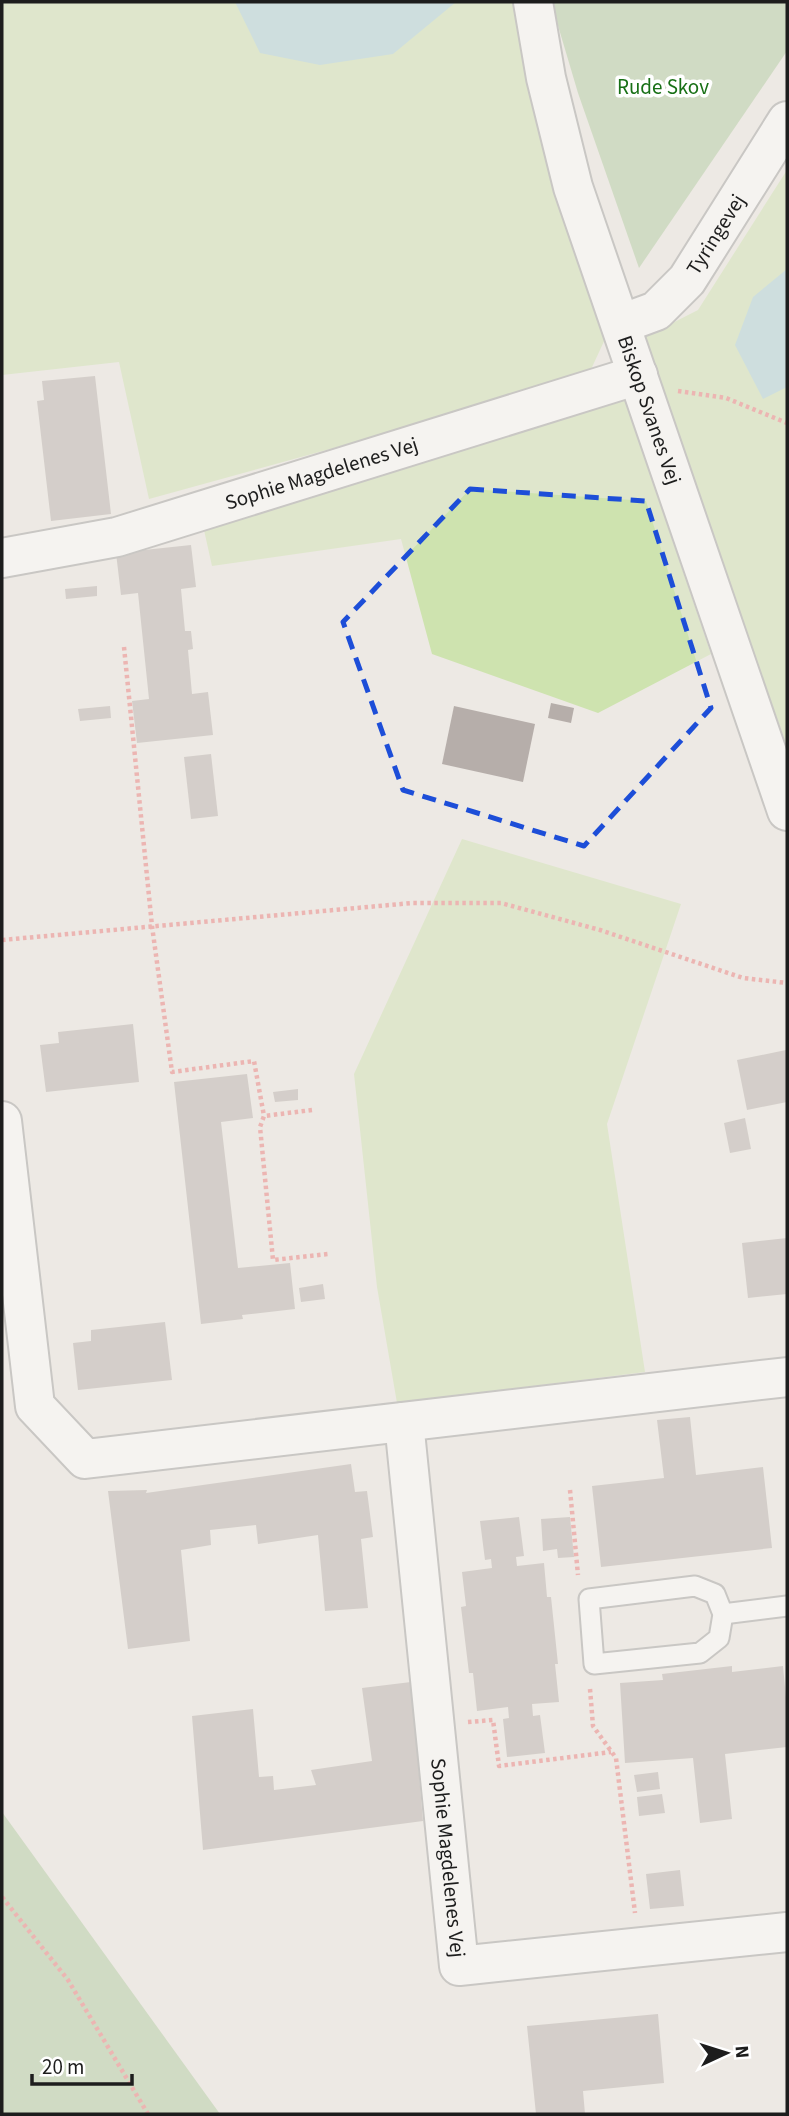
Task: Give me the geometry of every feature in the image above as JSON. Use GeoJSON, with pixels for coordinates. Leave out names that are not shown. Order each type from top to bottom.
{"type":"FeatureCollection","features":[{"type":"Feature","properties":{"kind":"street","name":"Biskop Svanes Vej"},"geometry":{"type":"LineString","coordinates":[[533,2],[546,78],[573,187],[787,811]]}},
{"type":"Feature","properties":{"kind":"street","name":"Tyringevej"},"geometry":{"type":"LineString","coordinates":[[621,324],[656,312],[687,280],[787,121]]}},
{"type":"Feature","properties":{"kind":"street","name":"Sophie Magdelenes Vej"},"geometry":{"type":"LineString","coordinates":[[2,558],[117,537],[642,386]]}},
{"type":"Feature","properties":{"kind":"street"},"geometry":{"type":"LineString","coordinates":[[2,1121],[36,1406],[85,1459],[787,1377]]}},
{"type":"Feature","properties":{"kind":"street","name":"Sophie Magdelenes Vej"},"geometry":{"type":"LineString","coordinates":[[404,1422],[459,1966],[787,1933]]}},
{"type":"Feature","properties":{"kind":"lane"},"geometry":{"type":"LineString","coordinates":[[695,1586],[715,1594],[723,1614],[719,1638],[700,1653],[594,1664],[589,1599],[695,1586]]}},
{"type":"Feature","properties":{"kind":"lane"},"geometry":{"type":"LineString","coordinates":[[723,1614],[787,1606]]}},
{"type":"Feature","properties":{"kind":"path"},"geometry":{"type":"LineString","coordinates":[[642,386],[726,398],[787,424]]}},
{"type":"Feature","properties":{"kind":"path"},"geometry":{"type":"LineString","coordinates":[[124,647],[152,926],[172,1072],[254,1061],[264,1116],[260,1127],[273,1260],[328,1254]]}},
{"type":"Feature","properties":{"kind":"path"},"geometry":{"type":"LineString","coordinates":[[2,940],[412,903],[501,903],[600,930],[743,978],[787,983]]}},
{"type":"Feature","properties":{"kind":"path"},"geometry":{"type":"LineString","coordinates":[[264,1116],[312,1110]]}},
{"type":"Feature","properties":{"kind":"path"},"geometry":{"type":"LineString","coordinates":[[570,1490],[579,1592],[589,1599]]}},
{"type":"Feature","properties":{"kind":"path"},"geometry":{"type":"LineString","coordinates":[[594,1664],[589,1678],[593,1726],[616,1758],[639,1949]]}},
{"type":"Feature","properties":{"kind":"path"},"geometry":{"type":"LineString","coordinates":[[434,1724],[492,1720],[499,1766],[611,1752]]}},
{"type":"Feature","properties":{"kind":"path"},"geometry":{"type":"LineString","coordinates":[[2,1897],[68,1980],[148,2114]]}},
{"type":"Feature","properties":{"kind":"highlighted area"},"geometry":{"type":"Polygon","coordinates":[[[470,489],[646,501],[711,708],[584,846],[403,790],[343,622],[470,489]]]}},
{"type":"Feature","properties":{"kind":"green space"},"geometry":{"type":"Polygon","coordinates":[[[2,2],[517,2],[606,337],[587,378],[149,499],[119,362],[2,375],[2,2]]]}},
{"type":"Feature","properties":{"kind":"green space","name":"Rude Skov"},"geometry":{"type":"Polygon","coordinates":[[[551,2],[787,2],[787,51],[639,268],[578,93],[551,2]]]}},
{"type":"Feature","properties":{"kind":"green space"},"geometry":{"type":"Polygon","coordinates":[[[787,170],[787,746],[641,339],[698,310],[787,170]]]}},
{"type":"Feature","properties":{"kind":"green space"},"geometry":{"type":"Polygon","coordinates":[[[625,400],[711,654],[598,713],[432,654],[401,539],[212,566],[202,521],[625,400]]]}},
{"type":"Feature","properties":{"kind":"green space"},"geometry":{"type":"Polygon","coordinates":[[[462,839],[681,904],[607,1124],[645,1372],[397,1403],[377,1287],[354,1074],[462,839]]]}},
{"type":"Feature","properties":{"kind":"green space"},"geometry":{"type":"Polygon","coordinates":[[[2,1812],[220,2114],[2,2114],[2,1812]]]}},
{"type":"Feature","properties":{"kind":"water"},"geometry":{"type":"Polygon","coordinates":[[[235,2],[456,2],[393,54],[320,65],[260,53],[235,2]]]}},
{"type":"Feature","properties":{"kind":"water"},"geometry":{"type":"Polygon","coordinates":[[[787,269],[787,387],[763,399],[735,345],[753,297],[787,269]]]}},
{"type":"Feature","properties":{"kind":"building"},"geometry":{"type":"Polygon","coordinates":[[[95,376],[111,514],[51,521],[37,401],[44,400],[42,381],[95,376]]]}},
{"type":"Feature","properties":{"kind":"building"},"geometry":{"type":"Polygon","coordinates":[[[191,545],[196,587],[181,589],[185,631],[191,631],[193,649],[188,650],[192,694],[208,692],[213,735],[137,743],[132,701],[149,699],[138,593],[121,595],[116,553],[191,545]]]}},
{"type":"Feature","properties":{"kind":"building"},"geometry":{"type":"Polygon","coordinates":[[[97,586],[97,596],[66,599],[65,589],[97,586]]]}},
{"type":"Feature","properties":{"kind":"building"},"geometry":{"type":"Polygon","coordinates":[[[551,703],[574,708],[571,723],[548,718],[551,703]]]}},
{"type":"Feature","properties":{"kind":"building"},"geometry":{"type":"Polygon","coordinates":[[[110,706],[111,718],[80,721],[78,709],[110,706]]]}},
{"type":"Feature","properties":{"kind":"building"},"geometry":{"type":"Polygon","coordinates":[[[454,706],[535,724],[523,782],[442,764],[454,706]]]}},
{"type":"Feature","properties":{"kind":"building"},"geometry":{"type":"Polygon","coordinates":[[[211,754],[218,816],[191,819],[184,757],[211,754]]]}},
{"type":"Feature","properties":{"kind":"building"},"geometry":{"type":"Polygon","coordinates":[[[133,1024],[139,1082],[46,1092],[40,1045],[59,1043],[58,1032],[133,1024]]]}},
{"type":"Feature","properties":{"kind":"building"},"geometry":{"type":"Polygon","coordinates":[[[786,1050],[787,1102],[747,1110],[737,1060],[786,1050]]]}},
{"type":"Feature","properties":{"kind":"building"},"geometry":{"type":"Polygon","coordinates":[[[247,1074],[253,1118],[221,1122],[238,1268],[290,1263],[295,1309],[242,1315],[243,1319],[201,1324],[174,1082],[247,1074]]]}},
{"type":"Feature","properties":{"kind":"building"},"geometry":{"type":"Polygon","coordinates":[[[298,1089],[298,1100],[275,1102],[273,1092],[298,1089]]]}},
{"type":"Feature","properties":{"kind":"building"},"geometry":{"type":"Polygon","coordinates":[[[745,1118],[751,1149],[730,1153],[724,1123],[745,1118]]]}},
{"type":"Feature","properties":{"kind":"building"},"geometry":{"type":"Polygon","coordinates":[[[787,1238],[787,1294],[748,1298],[742,1243],[787,1238]]]}},
{"type":"Feature","properties":{"kind":"building"},"geometry":{"type":"Polygon","coordinates":[[[323,1284],[325,1299],[301,1302],[299,1288],[323,1284]]]}},
{"type":"Feature","properties":{"kind":"building"},"geometry":{"type":"Polygon","coordinates":[[[165,1322],[172,1380],[78,1390],[73,1343],[91,1341],[91,1330],[165,1322]]]}},
{"type":"Feature","properties":{"kind":"building"},"geometry":{"type":"Polygon","coordinates":[[[690,1417],[696,1475],[763,1467],[772,1548],[601,1567],[592,1486],[664,1478],[657,1420],[690,1417]]]}},
{"type":"Feature","properties":{"kind":"building"},"geometry":{"type":"Polygon","coordinates":[[[351,1464],[355,1492],[367,1491],[373,1537],[361,1539],[368,1608],[325,1611],[318,1535],[258,1544],[256,1525],[210,1530],[211,1545],[181,1550],[190,1641],[128,1649],[108,1491],[147,1490],[146,1493],[351,1464]]]}},
{"type":"Feature","properties":{"kind":"building"},"geometry":{"type":"Polygon","coordinates":[[[519,1517],[524,1556],[516,1557],[517,1566],[544,1563],[547,1597],[551,1597],[559,1702],[532,1704],[533,1716],[540,1715],[545,1753],[507,1757],[503,1719],[509,1718],[508,1707],[477,1711],[473,1673],[469,1673],[461,1607],[466,1606],[462,1572],[492,1568],[491,1559],[485,1560],[480,1521],[519,1517]]]}},
{"type":"Feature","properties":{"kind":"building"},"geometry":{"type":"Polygon","coordinates":[[[570,1517],[574,1557],[558,1558],[557,1549],[543,1551],[541,1519],[570,1517]]]}},
{"type":"Feature","properties":{"kind":"building"},"geometry":{"type":"Polygon","coordinates":[[[732,1666],[732,1672],[783,1666],[787,1747],[725,1754],[732,1819],[700,1823],[693,1758],[625,1763],[620,1683],[663,1680],[662,1674],[732,1666]]]}},
{"type":"Feature","properties":{"kind":"building"},"geometry":{"type":"Polygon","coordinates":[[[411,1682],[423,1821],[203,1850],[192,1716],[253,1709],[259,1777],[273,1776],[274,1790],[316,1785],[311,1770],[372,1761],[362,1688],[411,1682]]]}},
{"type":"Feature","properties":{"kind":"building"},"geometry":{"type":"Polygon","coordinates":[[[658,1772],[660,1789],[637,1792],[634,1775],[658,1772]]]}},
{"type":"Feature","properties":{"kind":"building"},"geometry":{"type":"Polygon","coordinates":[[[662,1794],[665,1813],[639,1816],[637,1797],[662,1794]]]}},
{"type":"Feature","properties":{"kind":"building"},"geometry":{"type":"Polygon","coordinates":[[[680,1870],[684,1906],[650,1909],[646,1874],[680,1870]]]}},
{"type":"Feature","properties":{"kind":"building"},"geometry":{"type":"Polygon","coordinates":[[[658,2014],[664,2083],[583,2091],[585,2114],[536,2114],[527,2026],[658,2014]]]}}]}
